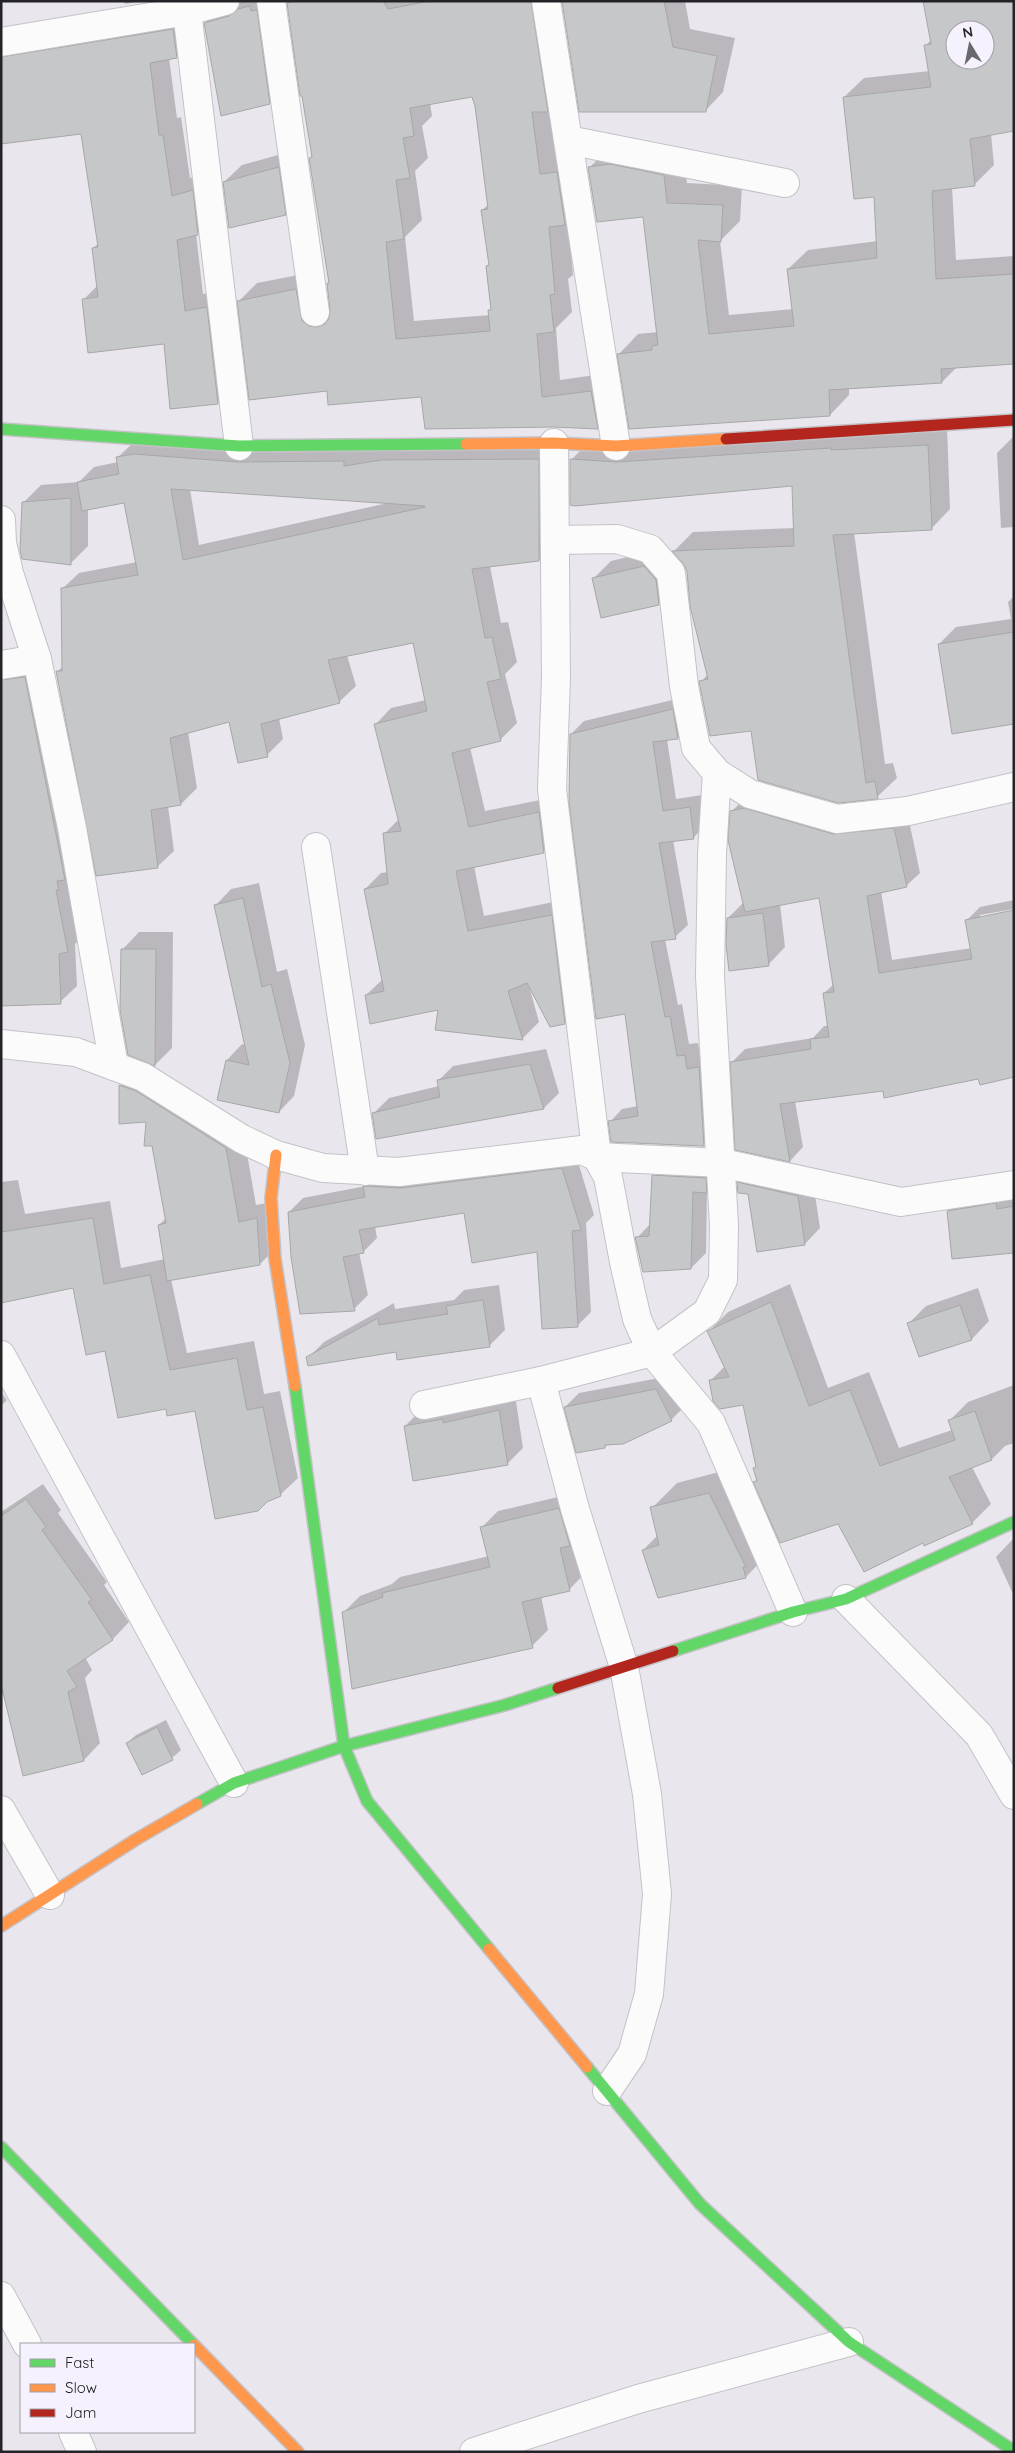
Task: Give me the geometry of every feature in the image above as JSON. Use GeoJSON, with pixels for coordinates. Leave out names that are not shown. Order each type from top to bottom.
{"type":"FeatureCollection","features":[{"type":"Feature","properties":{"kind":"street"},"geometry":{"type":"LineString","coordinates":[[1,42],[187,11],[225,1]]}},
{"type":"Feature","properties":{"kind":"street"},"geometry":{"type":"LineString","coordinates":[[271,1],[315,312]]}},
{"type":"Feature","properties":{"kind":"street"},"geometry":{"type":"LineString","coordinates":[[546,1],[616,446]]}},
{"type":"Feature","properties":{"kind":"street"},"geometry":{"type":"LineString","coordinates":[[187,11],[239,446]]}},
{"type":"Feature","properties":{"kind":"street"},"geometry":{"type":"LineString","coordinates":[[568,140],[785,183]]}},
{"type":"Feature","properties":{"kind":"street"},"geometry":{"type":"LineString","coordinates":[[1,429],[239,446],[554,443],[616,446],[1014,420]]}},
{"type":"Feature","properties":{"kind":"street"},"geometry":{"type":"LineString","coordinates":[[554,443],[556,679],[552,789],[597,1157],[608,1177],[624,1262],[638,1319],[652,1352],[711,1423],[793,1612]]}},
{"type":"Feature","properties":{"kind":"street"},"geometry":{"type":"LineString","coordinates":[[1,520],[2,543],[9,573],[37,659],[72,828],[114,1066]]}},
{"type":"Feature","properties":{"kind":"street"},"geometry":{"type":"LineString","coordinates":[[555,540],[618,539],[650,549],[671,573],[684,686],[696,748],[718,774],[750,794],[836,819],[908,811],[1014,787]]}},
{"type":"Feature","properties":{"kind":"street"},"geometry":{"type":"LineString","coordinates":[[1,665],[37,659]]}},
{"type":"Feature","properties":{"kind":"street"},"geometry":{"type":"LineString","coordinates":[[424,1405],[541,1381],[652,1352],[707,1312],[722,1280],[724,1225],[722,1163],[710,976],[712,854],[718,774]]}},
{"type":"Feature","properties":{"kind":"street"},"geometry":{"type":"LineString","coordinates":[[316,847],[365,1170]]}},
{"type":"Feature","properties":{"kind":"street"},"geometry":{"type":"LineString","coordinates":[[1,1044],[76,1052],[143,1077],[242,1139],[276,1155],[322,1168],[399,1172],[582,1150],[597,1157],[722,1163],[902,1202],[1014,1185]]}},
{"type":"Feature","properties":{"kind":"street"},"geometry":{"type":"LineString","coordinates":[[276,1155],[271,1198],[275,1259],[344,1746],[367,1801],[700,2204],[848,2342],[1014,2451]]}},
{"type":"Feature","properties":{"kind":"street"},"geometry":{"type":"LineString","coordinates":[[1,1355],[234,1783]]}},
{"type":"Feature","properties":{"kind":"street"},"geometry":{"type":"LineString","coordinates":[[541,1381],[575,1509],[624,1667],[647,1794],[656,1894],[649,1994],[632,2054],[607,2092]]}},
{"type":"Feature","properties":{"kind":"street"},"geometry":{"type":"LineString","coordinates":[[1,1926],[135,1840],[234,1783],[344,1746],[505,1705],[793,1612],[846,1599],[1014,1522]]}},
{"type":"Feature","properties":{"kind":"street"},"geometry":{"type":"LineString","coordinates":[[846,1599],[979,1735],[1014,1795]]}},
{"type":"Feature","properties":{"kind":"street"},"geometry":{"type":"LineString","coordinates":[[1,1810],[50,1895]]}},
{"type":"Feature","properties":{"kind":"street"},"geometry":{"type":"LineString","coordinates":[[1,2147],[191,2343]]}},
{"type":"Feature","properties":{"kind":"street"},"geometry":{"type":"LineString","coordinates":[[1,2296],[26,2343]]}},
{"type":"Feature","properties":{"kind":"street"},"geometry":{"type":"LineString","coordinates":[[474,2452],[638,2399],[848,2342]]}},
{"type":"Feature","properties":{"kind":"street"},"geometry":{"type":"LineString","coordinates":[[195,2347],[298,2452]]}},
{"type":"Feature","properties":{"kind":"street"},"geometry":{"type":"LineString","coordinates":[[73,2433],[82,2452]]}},
{"type":"Feature","properties":{"kind":"building"},"geometry":{"type":"Polygon","coordinates":[[[293,1],[383,1],[388,9],[430,1],[531,1],[548,112],[532,112],[540,174],[557,172],[565,225],[549,227],[555,294],[550,295],[554,332],[537,334],[542,397],[591,391],[598,429],[554,427],[425,429],[421,397],[328,405],[327,391],[249,400],[237,301],[296,289],[302,321],[309,326],[317,327],[325,324],[329,318],[330,310],[327,283],[329,283],[309,158],[312,157],[302,96],[300,96],[287,3],[293,1]],[[472,97],[410,108],[414,136],[403,138],[410,178],[396,180],[404,239],[386,242],[396,339],[490,331],[488,310],[491,310],[486,266],[489,265],[481,210],[488,209],[475,106],[472,97]]]}},
{"type":"Feature","properties":{"kind":"building"},"geometry":{"type":"Polygon","coordinates":[[[562,1],[664,1],[673,47],[717,56],[706,112],[579,112],[562,1]]]}},
{"type":"Feature","properties":{"kind":"building"},"geometry":{"type":"Polygon","coordinates":[[[923,1],[1014,1],[1014,131],[970,139],[975,186],[932,191],[936,279],[1014,274],[1014,364],[941,369],[942,383],[829,390],[830,416],[629,429],[617,354],[652,350],[652,346],[658,345],[643,217],[597,222],[588,167],[610,164],[664,175],[667,203],[723,205],[721,242],[698,240],[709,334],[794,326],[787,269],[877,258],[874,197],[854,199],[843,97],[931,87],[924,45],[931,44],[923,1]]]}},
{"type":"Feature","properties":{"kind":"building"},"geometry":{"type":"Polygon","coordinates":[[[250,6],[251,11],[257,10],[270,104],[221,116],[204,23],[229,16],[238,9],[250,6]]]}},
{"type":"Feature","properties":{"kind":"building"},"geometry":{"type":"Polygon","coordinates":[[[173,29],[177,58],[150,63],[159,135],[163,135],[172,196],[193,190],[198,235],[177,240],[185,311],[207,307],[218,404],[170,409],[164,344],[88,353],[82,299],[98,297],[92,248],[98,247],[81,134],[1,144],[1,57],[173,29]]]}},
{"type":"Feature","properties":{"kind":"building"},"geometry":{"type":"Polygon","coordinates":[[[279,167],[286,215],[229,228],[223,182],[279,167]]]}},
{"type":"Feature","properties":{"kind":"building"},"geometry":{"type":"Polygon","coordinates":[[[928,445],[932,530],[833,535],[866,783],[875,781],[878,799],[838,803],[758,780],[751,731],[710,736],[699,681],[708,679],[690,606],[687,571],[683,563],[672,551],[794,546],[792,486],[575,506],[570,505],[570,459],[617,462],[831,448],[831,450],[928,445]]]}},
{"type":"Feature","properties":{"kind":"building"},"geometry":{"type":"Polygon","coordinates":[[[134,454],[239,462],[344,461],[344,466],[381,460],[539,459],[539,561],[472,569],[485,638],[492,637],[501,679],[487,682],[501,741],[452,753],[469,827],[539,812],[544,853],[456,871],[468,931],[552,915],[565,1024],[550,1027],[527,983],[508,991],[523,1040],[435,1030],[438,1010],[370,1024],[365,995],[384,991],[364,889],[388,884],[383,833],[401,831],[374,724],[427,711],[413,643],[328,660],[340,703],[261,724],[268,757],[238,763],[229,722],[170,738],[181,805],[151,810],[158,868],[96,876],[56,671],[62,671],[61,588],[138,575],[124,503],[82,511],[77,482],[119,474],[116,457],[134,454]],[[171,489],[183,560],[425,506],[171,489]]]}},
{"type":"Feature","properties":{"kind":"building"},"geometry":{"type":"Polygon","coordinates":[[[71,498],[71,565],[22,559],[20,550],[22,502],[71,498]]]}},
{"type":"Feature","properties":{"kind":"building"},"geometry":{"type":"Polygon","coordinates":[[[644,566],[656,580],[659,605],[601,618],[592,578],[644,566]]]}},
{"type":"Feature","properties":{"kind":"building"},"geometry":{"type":"Polygon","coordinates":[[[1014,632],[1014,724],[952,734],[938,644],[1014,632]]]}},
{"type":"Feature","properties":{"kind":"building"},"geometry":{"type":"Polygon","coordinates":[[[25,677],[65,880],[57,881],[59,890],[56,890],[68,952],[59,954],[61,1004],[1,1006],[1,680],[25,677]]]}},
{"type":"Feature","properties":{"kind":"building"},"geometry":{"type":"Polygon","coordinates":[[[673,709],[678,739],[653,742],[663,811],[690,807],[694,839],[659,843],[676,939],[651,942],[665,1017],[670,1016],[677,1056],[685,1055],[687,1069],[699,1067],[704,1146],[611,1142],[608,1121],[638,1116],[625,1014],[596,1019],[569,803],[570,734],[673,709]]]}},
{"type":"Feature","properties":{"kind":"building"},"geometry":{"type":"Polygon","coordinates":[[[744,808],[833,834],[894,828],[907,887],[867,896],[879,973],[972,959],[965,920],[1014,910],[1014,1077],[980,1085],[978,1079],[884,1098],[883,1091],[780,1104],[790,1162],[735,1150],[730,1062],[811,1049],[810,1039],[829,1037],[823,993],[834,992],[819,898],[745,912],[728,840],[730,811],[744,808]]]}},
{"type":"Feature","properties":{"kind":"building"},"geometry":{"type":"Polygon","coordinates":[[[243,898],[262,987],[271,984],[290,1063],[279,1113],[217,1100],[226,1060],[249,1065],[214,905],[243,898]]]}},
{"type":"Feature","properties":{"kind":"building"},"geometry":{"type":"Polygon","coordinates":[[[763,913],[769,966],[729,971],[726,944],[727,918],[763,913]]]}},
{"type":"Feature","properties":{"kind":"building"},"geometry":{"type":"Polygon","coordinates":[[[121,949],[156,949],[155,1066],[128,1055],[120,1010],[121,949]]]}},
{"type":"Feature","properties":{"kind":"building"},"geometry":{"type":"Polygon","coordinates":[[[530,1064],[544,1109],[376,1139],[372,1113],[440,1097],[437,1080],[530,1064]]]}},
{"type":"Feature","properties":{"kind":"building"},"geometry":{"type":"Polygon","coordinates":[[[119,1085],[136,1091],[226,1148],[239,1222],[257,1218],[260,1265],[167,1281],[158,1225],[166,1223],[152,1146],[144,1146],[146,1122],[119,1124],[119,1085]]]}},
{"type":"Feature","properties":{"kind":"building"},"geometry":{"type":"Polygon","coordinates":[[[562,1168],[581,1230],[572,1231],[578,1327],[542,1329],[537,1252],[472,1263],[464,1213],[359,1230],[364,1253],[343,1257],[355,1311],[300,1314],[291,1257],[288,1212],[365,1197],[363,1186],[401,1188],[562,1168]]]}},
{"type":"Feature","properties":{"kind":"building"},"geometry":{"type":"Polygon","coordinates":[[[652,1175],[706,1178],[707,1193],[693,1192],[691,1269],[643,1272],[635,1237],[649,1236],[652,1175]]]}},
{"type":"Feature","properties":{"kind":"building"},"geometry":{"type":"Polygon","coordinates":[[[737,1182],[798,1196],[805,1245],[757,1252],[748,1194],[738,1193],[737,1182]]]}},
{"type":"Feature","properties":{"kind":"building"},"geometry":{"type":"Polygon","coordinates":[[[996,1203],[997,1209],[1014,1206],[1014,1253],[952,1259],[947,1211],[996,1203]]]}},
{"type":"Feature","properties":{"kind":"building"},"geometry":{"type":"Polygon","coordinates":[[[93,1218],[104,1284],[150,1275],[170,1370],[237,1358],[247,1410],[263,1407],[281,1496],[267,1502],[258,1511],[215,1519],[195,1411],[167,1416],[166,1409],[118,1418],[105,1351],[86,1355],[73,1288],[1,1303],[1,1232],[93,1218]]]}},
{"type":"Feature","properties":{"kind":"building"},"geometry":{"type":"Polygon","coordinates":[[[483,1300],[490,1347],[397,1360],[396,1352],[308,1366],[306,1357],[378,1318],[379,1325],[448,1314],[446,1306],[483,1300]]]}},
{"type":"Feature","properties":{"kind":"building"},"geometry":{"type":"Polygon","coordinates":[[[771,1302],[809,1406],[850,1390],[880,1466],[955,1440],[948,1420],[975,1411],[992,1460],[949,1477],[973,1524],[924,1546],[923,1543],[864,1572],[838,1524],[780,1543],[753,1482],[757,1481],[753,1468],[756,1467],[743,1405],[720,1409],[713,1401],[709,1380],[729,1377],[707,1331],[771,1302]]]}},
{"type":"Feature","properties":{"kind":"building"},"geometry":{"type":"Polygon","coordinates":[[[960,1305],[972,1340],[919,1357],[907,1323],[960,1305]]]}},
{"type":"Feature","properties":{"kind":"building"},"geometry":{"type":"Polygon","coordinates":[[[656,1389],[672,1421],[623,1444],[605,1445],[605,1448],[576,1453],[564,1407],[656,1389]]]}},
{"type":"Feature","properties":{"kind":"building"},"geometry":{"type":"Polygon","coordinates":[[[499,1410],[508,1465],[413,1481],[404,1426],[443,1419],[443,1423],[499,1410]]]}},
{"type":"Feature","properties":{"kind":"building"},"geometry":{"type":"Polygon","coordinates":[[[709,1493],[746,1567],[743,1567],[746,1578],[658,1598],[642,1550],[659,1545],[650,1507],[709,1493]]]}},
{"type":"Feature","properties":{"kind":"building"},"geometry":{"type":"Polygon","coordinates":[[[26,1499],[46,1527],[42,1530],[92,1600],[88,1602],[113,1640],[67,1671],[77,1687],[68,1692],[84,1761],[23,1776],[1,1684],[1,1516],[26,1499]]]}},
{"type":"Feature","properties":{"kind":"building"},"geometry":{"type":"Polygon","coordinates":[[[559,1508],[570,1546],[560,1548],[570,1591],[522,1602],[533,1648],[352,1689],[342,1612],[383,1597],[382,1593],[490,1567],[480,1527],[559,1508]]]}},
{"type":"Feature","properties":{"kind":"building"},"geometry":{"type":"Polygon","coordinates":[[[157,1727],[173,1760],[142,1775],[126,1743],[157,1727]]]}},
{"type":"Feature","properties":{"kind":"traffic: fast"},"geometry":{"type":"LineString","coordinates":[[1,429],[239,446],[466,444]]}},
{"type":"Feature","properties":{"kind":"traffic: fast"},"geometry":{"type":"LineString","coordinates":[[295,1386],[344,1746],[367,1801],[489,1949]]}},
{"type":"Feature","properties":{"kind":"traffic: fast"},"geometry":{"type":"LineString","coordinates":[[673,1651],[793,1612],[846,1599],[1014,1522]]}},
{"type":"Feature","properties":{"kind":"traffic: fast"},"geometry":{"type":"LineString","coordinates":[[197,1804],[234,1783],[344,1746],[505,1705],[558,1688]]}},
{"type":"Feature","properties":{"kind":"traffic: fast"},"geometry":{"type":"LineString","coordinates":[[587,2067],[700,2204],[849,2342],[1014,2451]]}},
{"type":"Feature","properties":{"kind":"traffic: fast"},"geometry":{"type":"LineString","coordinates":[[1,2147],[192,2343]]}},
{"type":"Feature","properties":{"kind":"traffic: slow"},"geometry":{"type":"LineString","coordinates":[[466,444],[554,443],[616,446],[726,439]]}},
{"type":"Feature","properties":{"kind":"traffic: slow"},"geometry":{"type":"LineString","coordinates":[[276,1155],[271,1198],[275,1259],[295,1386]]}},
{"type":"Feature","properties":{"kind":"traffic: slow"},"geometry":{"type":"LineString","coordinates":[[1,1926],[135,1840],[197,1804]]}},
{"type":"Feature","properties":{"kind":"traffic: slow"},"geometry":{"type":"LineString","coordinates":[[489,1949],[587,2067]]}},
{"type":"Feature","properties":{"kind":"traffic: slow"},"geometry":{"type":"LineString","coordinates":[[195,2346],[298,2452]]}},
{"type":"Feature","properties":{"kind":"traffic: jam"},"geometry":{"type":"LineString","coordinates":[[726,439],[1014,420]]}},
{"type":"Feature","properties":{"kind":"traffic: jam"},"geometry":{"type":"LineString","coordinates":[[558,1688],[673,1651]]}}]}
